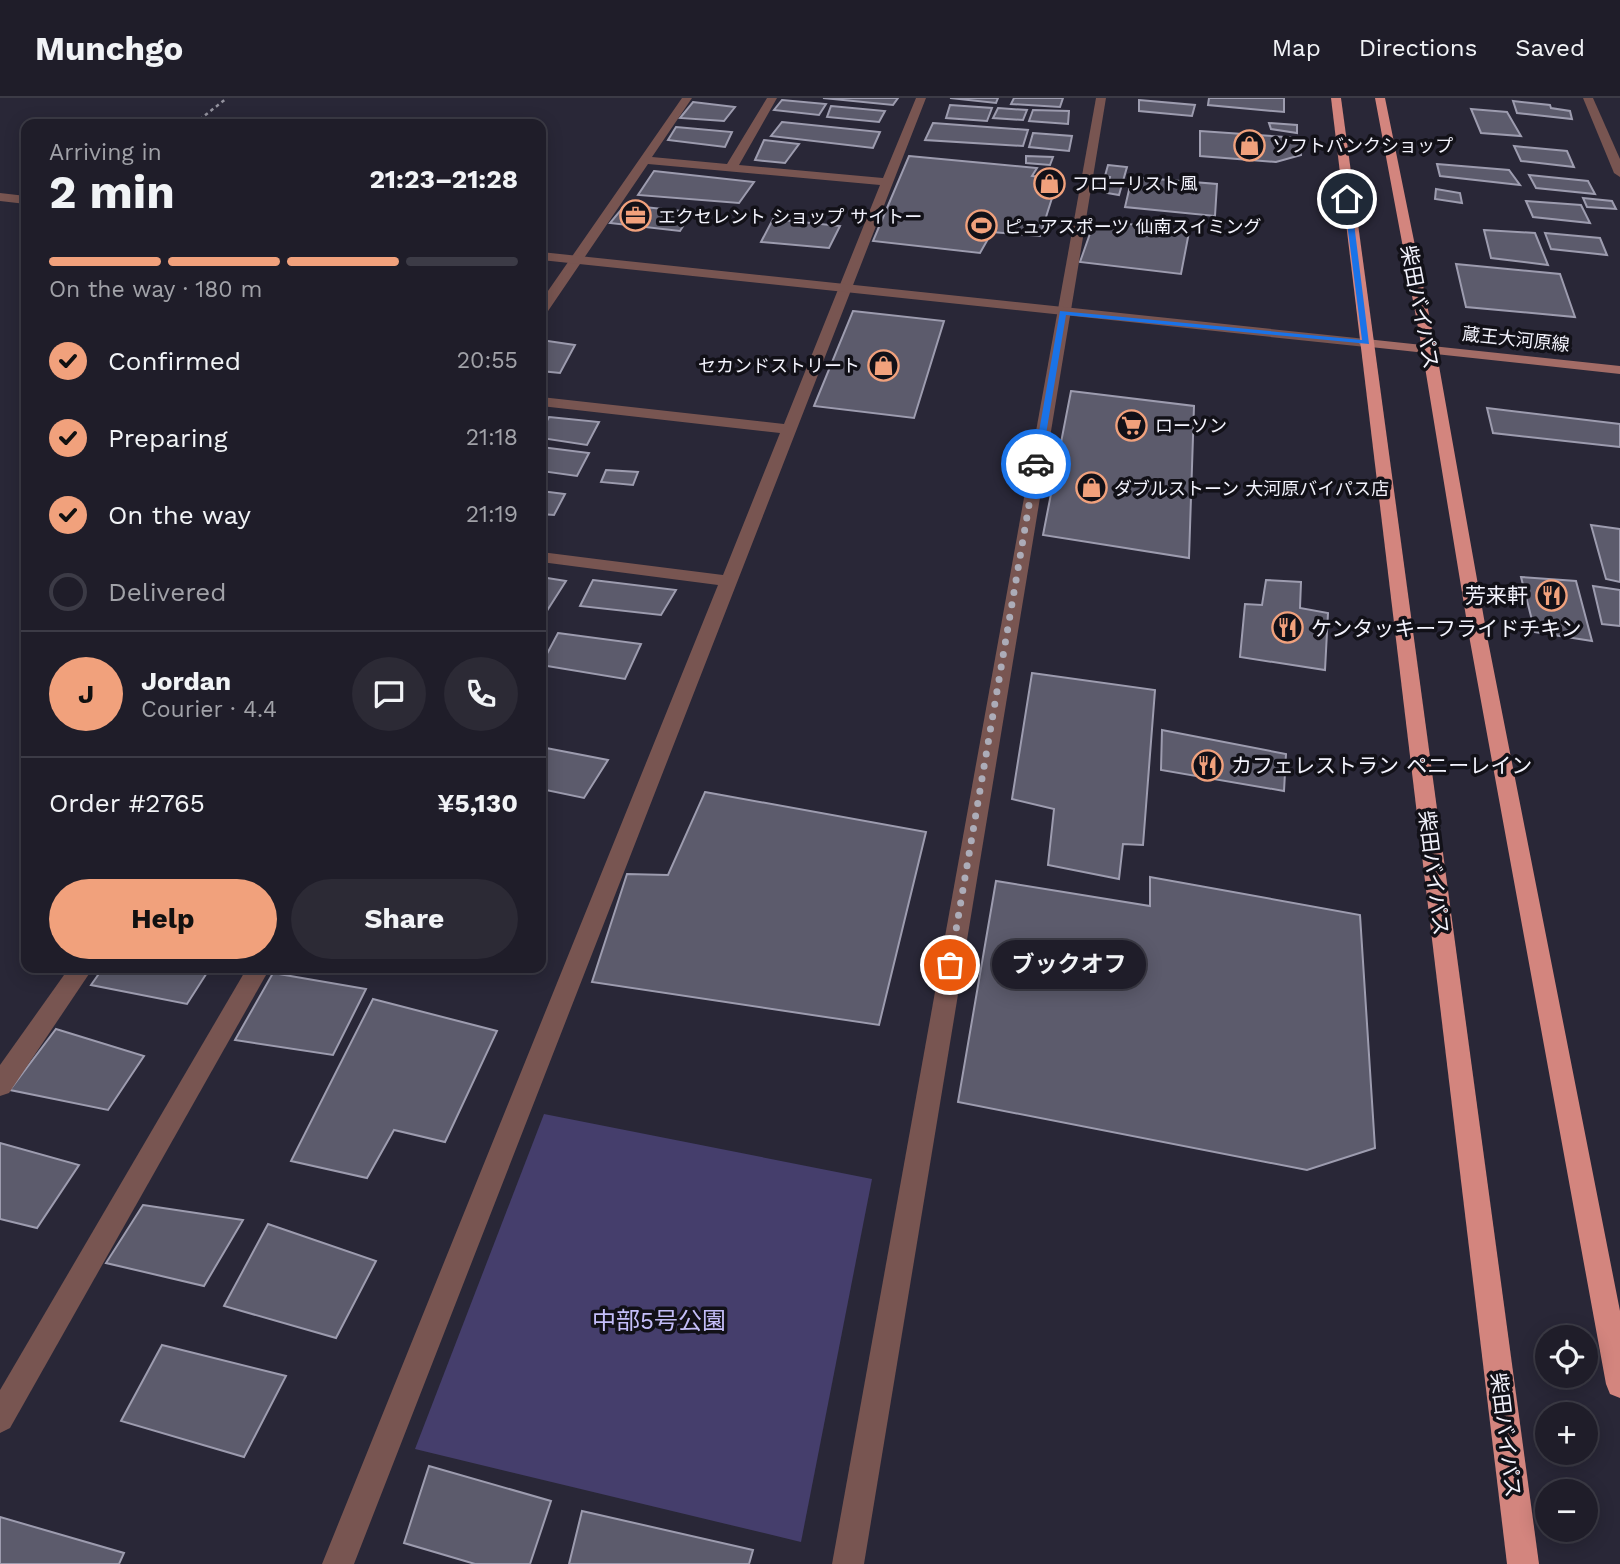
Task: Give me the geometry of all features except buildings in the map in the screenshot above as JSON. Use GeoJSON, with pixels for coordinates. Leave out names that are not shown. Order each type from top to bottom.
{"type":"FeatureCollection","features":[{"type":"Feature","properties":{"kind":"highway","name":"柴田バイパス"},"geometry":{"type":"LineString","coordinates":[[1336,98],[1523,1564]]}},
{"type":"Feature","properties":{"kind":"highway","name":"柴田バイパス"},"geometry":{"type":"LineString","coordinates":[[1380,98],[1429,349],[1479,641],[1620,1384]]}},
{"type":"Feature","properties":{"kind":"main road","name":"蔵王大河原線"},"geometry":{"type":"LineString","coordinates":[[1366,343],[1620,370]]}},
{"type":"Feature","properties":{"kind":"street"},"geometry":{"type":"LineString","coordinates":[[546,304],[687,98]]}},
{"type":"Feature","properties":{"kind":"street"},"geometry":{"type":"LineString","coordinates":[[732,168],[772,98]]}},
{"type":"Feature","properties":{"kind":"street"},"geometry":{"type":"LineString","coordinates":[[338,1564],[921,98]]}},
{"type":"Feature","properties":{"kind":"street"},"geometry":{"type":"LineString","coordinates":[[848,1564],[1101,98]]}},
{"type":"Feature","properties":{"kind":"street"},"geometry":{"type":"LineString","coordinates":[[1588,98],[1620,173]]}},
{"type":"Feature","properties":{"kind":"street"},"geometry":{"type":"LineString","coordinates":[[644,160],[888,182]]}},
{"type":"Feature","properties":{"kind":"street"},"geometry":{"type":"LineString","coordinates":[[0,197],[21,199]]}},
{"type":"Feature","properties":{"kind":"street"},"geometry":{"type":"LineString","coordinates":[[546,257],[1366,343]]}},
{"type":"Feature","properties":{"kind":"street"},"geometry":{"type":"LineString","coordinates":[[546,402],[789,429]]}},
{"type":"Feature","properties":{"kind":"street"},"geometry":{"type":"LineString","coordinates":[[546,558],[729,581]]}},
{"type":"Feature","properties":{"kind":"street"},"geometry":{"type":"LineString","coordinates":[[0,1085],[78,973]]}},
{"type":"Feature","properties":{"kind":"street"},"geometry":{"type":"LineString","coordinates":[[0,1418],[256,973]]}},
{"type":"Feature","properties":{"kind":"path"},"geometry":{"type":"LineString","coordinates":[[200,119],[227,98]]}},
{"type":"Feature","properties":{"kind":"green space","name":"中部5号公園"},"geometry":{"type":"Polygon","coordinates":[[[544,1114],[872,1179],[801,1542],[415,1449],[544,1114]]]}},
{"type":"Feature","properties":{"kind":"way so far"},"geometry":{"type":"LineString","coordinates":[[950,965],[1036,464]]}},
{"type":"Feature","properties":{"kind":"place","name":"ソフトバンクショップ"},"geometry":{"type":"Point","coordinates":[1249,145]}},
{"type":"Feature","properties":{"kind":"place","name":"フローリスト風"},"geometry":{"type":"Point","coordinates":[1049,183]}},
{"type":"Feature","properties":{"kind":"place","name":"エクセレント ショップ サイトー"},"geometry":{"type":"Point","coordinates":[635,216]}},
{"type":"Feature","properties":{"kind":"place","name":"ピュアスポーツ 仙南スイミング"},"geometry":{"type":"Point","coordinates":[981,226]}},
{"type":"Feature","properties":{"kind":"place","name":"セカンドストリート"},"geometry":{"type":"Point","coordinates":[883,365]}},
{"type":"Feature","properties":{"kind":"place","name":"ローソン"},"geometry":{"type":"Point","coordinates":[1132,425]}},
{"type":"Feature","properties":{"kind":"place","name":"ダブルストーン 大河原バイパス店"},"geometry":{"type":"Point","coordinates":[1091,488]}},
{"type":"Feature","properties":{"kind":"place","name":"芳来軒"},"geometry":{"type":"Point","coordinates":[1551,595]}},
{"type":"Feature","properties":{"kind":"place","name":"ケンタッキーフライドチキン"},"geometry":{"type":"Point","coordinates":[1288,628]}},
{"type":"Feature","properties":{"kind":"place","name":"カフェレストラン ペニーレイン"},"geometry":{"type":"Point","coordinates":[1208,765]}},
{"type":"Feature","properties":{"kind":"place","name":"ブックオフ"},"geometry":{"type":"Point","coordinates":[950,965]}},
{"type":"Feature","properties":{"kind":"route"},"geometry":{"type":"LineString","coordinates":[[1036,464],[1062,312],[1366,343],[1347,199]]}}]}
